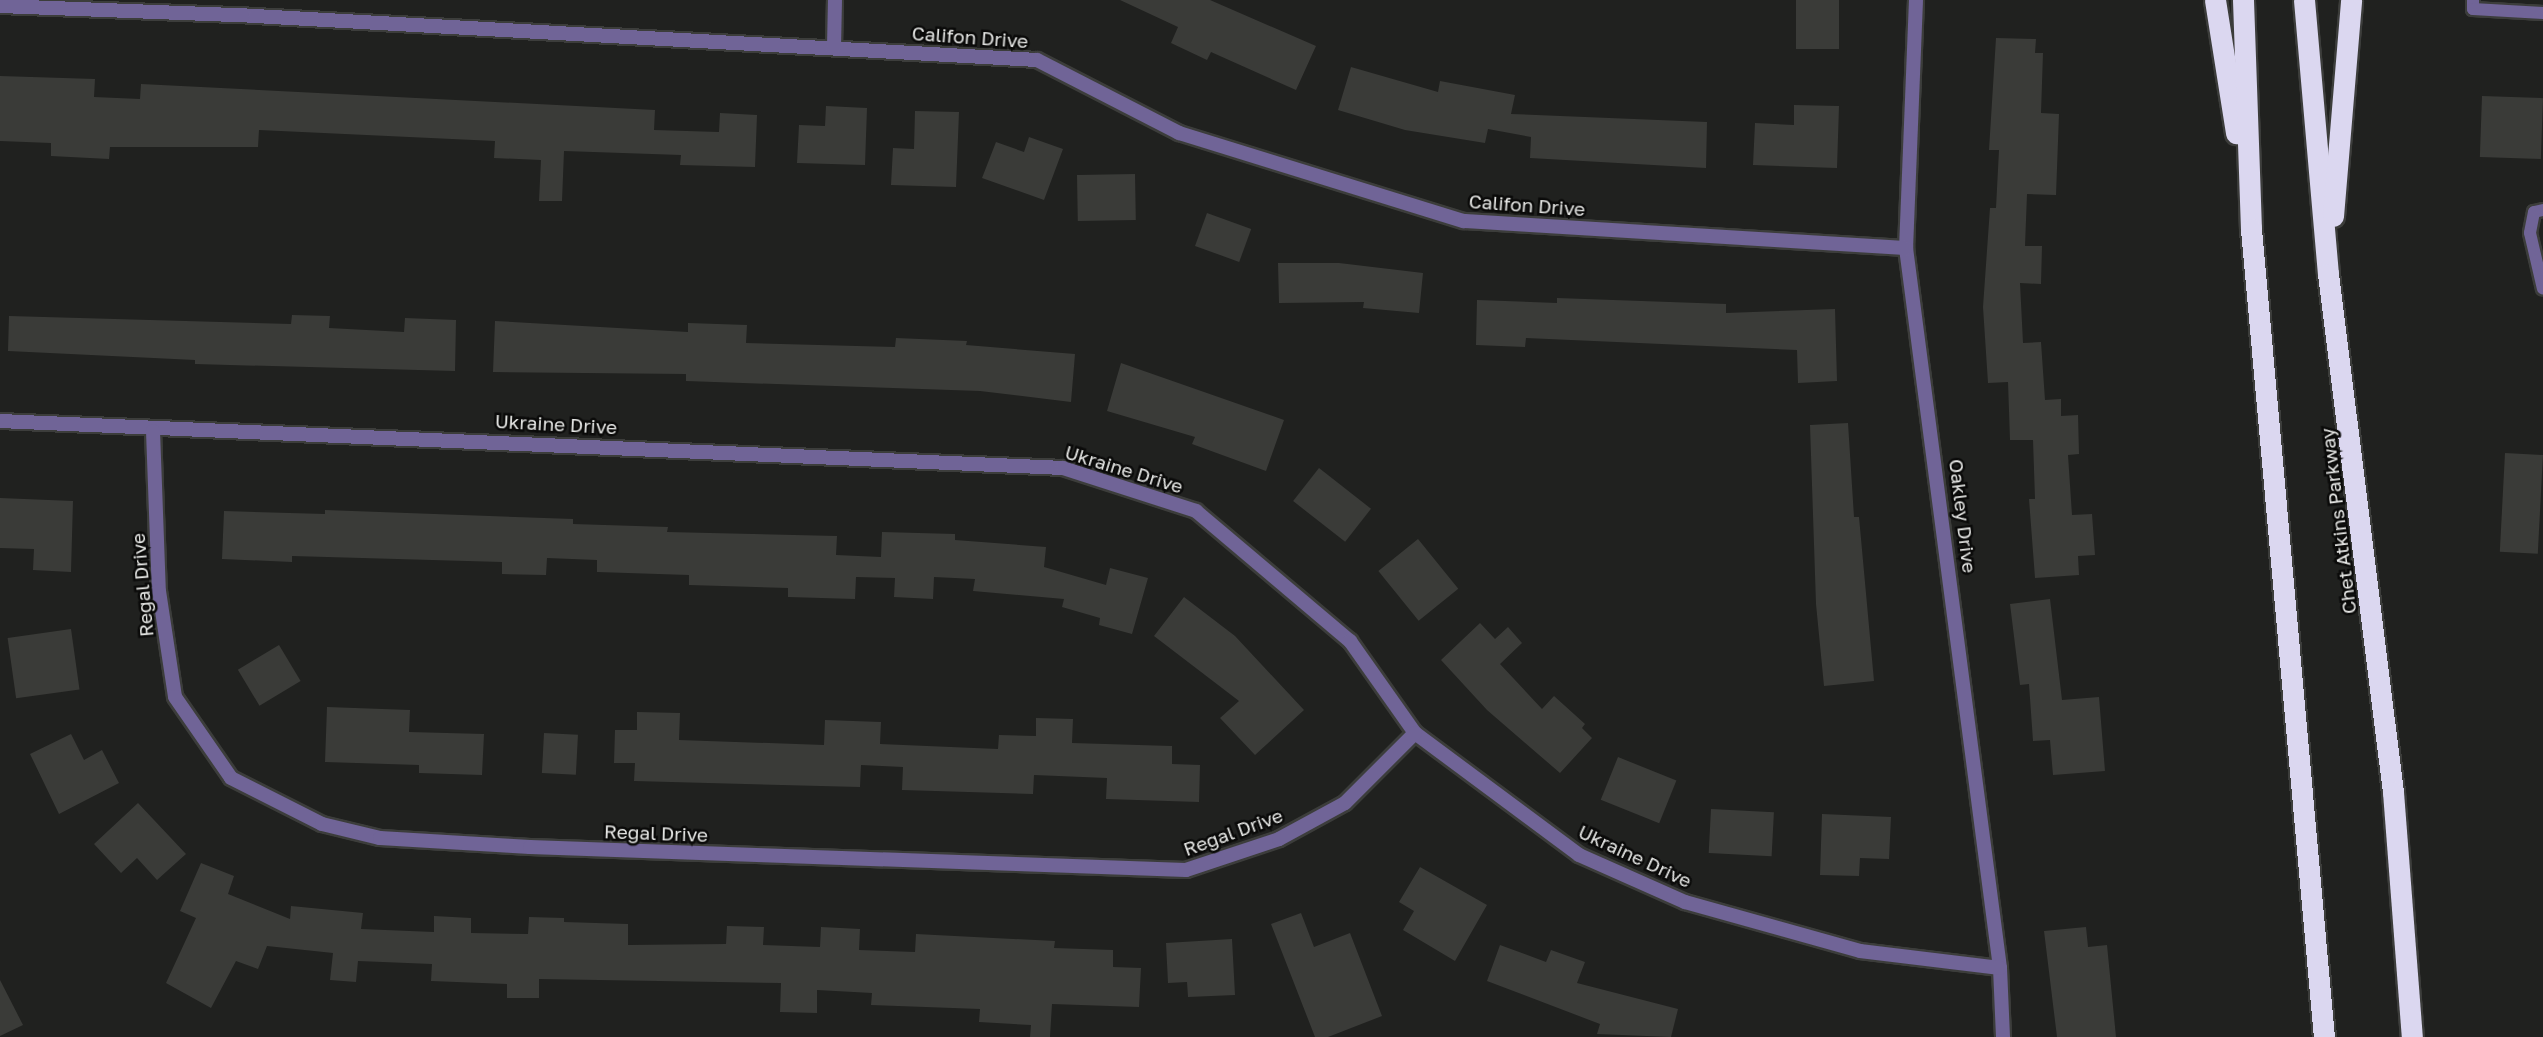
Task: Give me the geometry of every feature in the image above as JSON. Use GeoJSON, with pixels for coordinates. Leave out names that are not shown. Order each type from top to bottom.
{"type":"FeatureCollection","features":[{"type":"Feature","properties":{"kind":"highway"},"geometry":{"type":"LineString","coordinates":[[2215,0],[2252,229]]}},
{"type":"Feature","properties":{"kind":"highway"},"geometry":{"type":"LineString","coordinates":[[2243,0],[2252,229],[2323,1037]]}},
{"type":"Feature","properties":{"kind":"highway","name":"Chet Atkins Parkway"},"geometry":{"type":"LineString","coordinates":[[2304,0],[2328,274],[2393,792],[2412,1037]]}},
{"type":"Feature","properties":{"kind":"highway"},"geometry":{"type":"LineString","coordinates":[[2328,274],[2351,0]]}},
{"type":"Feature","properties":{"kind":"street"},"geometry":{"type":"LineString","coordinates":[[834,47],[835,0]]}},
{"type":"Feature","properties":{"kind":"street","name":"Oakley Drive"},"geometry":{"type":"LineString","coordinates":[[1916,0],[1906,248],[2000,968],[2003,1037]]}},
{"type":"Feature","properties":{"kind":"street","name":"Califon Drive"},"geometry":{"type":"LineString","coordinates":[[0,6],[834,47],[1037,60],[1179,133],[1464,221],[1906,248]]}},
{"type":"Feature","properties":{"kind":"street","name":"Ukraine Drive"},"geometry":{"type":"LineString","coordinates":[[0,421],[153,431],[426,436],[1063,468],[1196,510],[1350,641],[1415,733],[1579,855],[1685,902],[1860,951],[2000,968]]}},
{"type":"Feature","properties":{"kind":"street","name":"Regal Drive"},"geometry":{"type":"LineString","coordinates":[[153,431],[159,591],[175,697],[231,778],[322,824],[380,838],[530,847],[1186,870],[1279,839],[1345,803],[1415,733]]}},
{"type":"Feature","properties":{"kind":"lane"},"geometry":{"type":"LineString","coordinates":[[2473,0],[2473,9],[2543,13]]}},
{"type":"Feature","properties":{"kind":"lane"},"geometry":{"type":"LineString","coordinates":[[2543,210],[2534,212],[2530,233],[2543,289]]}},
{"type":"Feature","properties":{"kind":"building"},"geometry":{"type":"Polygon","coordinates":[[[1120,0],[1210,0],[1316,46],[1296,90],[1211,52],[1207,60],[1171,43],[1178,27],[1120,0]]]}},
{"type":"Feature","properties":{"kind":"building"},"geometry":{"type":"Polygon","coordinates":[[[1796,0],[1839,0],[1839,49],[1796,49],[1796,0]]]}},
{"type":"Feature","properties":{"kind":"building"},"geometry":{"type":"Polygon","coordinates":[[[1996,38],[2036,39],[2035,53],[2043,53],[2041,113],[2059,114],[2056,195],[2027,194],[2025,246],[2042,246],[2041,284],[2020,283],[2023,343],[2041,342],[2045,400],[2061,399],[2061,416],[2078,415],[2079,454],[2068,455],[2072,515],[2092,514],[2095,555],[2078,556],[2079,575],[2035,578],[2029,499],[2035,499],[2033,440],[2010,440],[2008,382],[1988,383],[1983,307],[1990,208],[1996,208],[1999,150],[1989,150],[1996,38]]]}},
{"type":"Feature","properties":{"kind":"building"},"geometry":{"type":"Polygon","coordinates":[[[1351,67],[1438,92],[1440,81],[1515,95],[1511,114],[1707,122],[1706,168],[1530,158],[1531,137],[1488,129],[1485,143],[1405,130],[1338,110],[1351,67]]]}},
{"type":"Feature","properties":{"kind":"building"},"geometry":{"type":"Polygon","coordinates":[[[0,76],[95,79],[94,97],[140,99],[141,84],[655,110],[654,130],[719,132],[720,113],[757,115],[755,167],[680,165],[681,155],[564,151],[562,201],[539,201],[541,160],[494,158],[495,141],[259,130],[258,147],[110,147],[109,159],[51,156],[51,143],[0,141],[0,76]]]}},
{"type":"Feature","properties":{"kind":"building"},"geometry":{"type":"Polygon","coordinates":[[[2482,96],[2543,98],[2541,159],[2480,157],[2482,96]]]}},
{"type":"Feature","properties":{"kind":"building"},"geometry":{"type":"Polygon","coordinates":[[[1794,105],[1839,106],[1837,168],[1753,165],[1755,123],[1794,125],[1794,105]]]}},
{"type":"Feature","properties":{"kind":"building"},"geometry":{"type":"Polygon","coordinates":[[[826,106],[867,108],[865,165],[797,163],[799,125],[825,126],[826,106]]]}},
{"type":"Feature","properties":{"kind":"building"},"geometry":{"type":"Polygon","coordinates":[[[915,111],[959,112],[956,187],[891,185],[893,148],[914,149],[915,111]]]}},
{"type":"Feature","properties":{"kind":"building"},"geometry":{"type":"Polygon","coordinates":[[[1029,137],[1063,149],[1044,200],[982,178],[996,142],[1024,152],[1029,137]]]}},
{"type":"Feature","properties":{"kind":"building"},"geometry":{"type":"Polygon","coordinates":[[[1135,174],[1136,220],[1078,221],[1077,175],[1135,174]]]}},
{"type":"Feature","properties":{"kind":"building"},"geometry":{"type":"Polygon","coordinates":[[[1207,213],[1251,229],[1239,262],[1195,246],[1207,213]]]}},
{"type":"Feature","properties":{"kind":"building"},"geometry":{"type":"Polygon","coordinates":[[[1278,263],[1339,263],[1423,273],[1419,313],[1363,308],[1364,302],[1279,303],[1278,263]]]}},
{"type":"Feature","properties":{"kind":"building"},"geometry":{"type":"Polygon","coordinates":[[[1557,298],[1726,304],[1726,313],[1835,309],[1837,381],[1798,383],[1797,350],[1526,338],[1525,347],[1476,345],[1477,300],[1557,303],[1557,298]]]}},
{"type":"Feature","properties":{"kind":"building"},"geometry":{"type":"Polygon","coordinates":[[[292,315],[330,316],[329,328],[404,332],[405,318],[456,320],[455,371],[195,364],[195,360],[8,351],[9,316],[291,324],[292,315]]]}},
{"type":"Feature","properties":{"kind":"building"},"geometry":{"type":"Polygon","coordinates":[[[495,321],[688,332],[688,323],[747,325],[746,343],[895,347],[896,338],[967,341],[966,345],[1075,354],[1071,402],[980,391],[686,381],[686,374],[493,372],[495,321]]]}},
{"type":"Feature","properties":{"kind":"building"},"geometry":{"type":"Polygon","coordinates":[[[1121,363],[1284,420],[1266,471],[1192,444],[1195,437],[1107,411],[1121,363]]]}},
{"type":"Feature","properties":{"kind":"building"},"geometry":{"type":"Polygon","coordinates":[[[1848,423],[1854,517],[1859,517],[1874,681],[1824,686],[1816,604],[1810,425],[1848,423]]]}},
{"type":"Feature","properties":{"kind":"building"},"geometry":{"type":"Polygon","coordinates":[[[2505,453],[2543,455],[2538,554],[2500,552],[2505,453]]]}},
{"type":"Feature","properties":{"kind":"building"},"geometry":{"type":"Polygon","coordinates":[[[1319,468],[1371,509],[1345,542],[1293,501],[1319,468]]]}},
{"type":"Feature","properties":{"kind":"building"},"geometry":{"type":"Polygon","coordinates":[[[0,498],[73,501],[71,572],[33,570],[34,549],[0,548],[0,498]]]}},
{"type":"Feature","properties":{"kind":"building"},"geometry":{"type":"Polygon","coordinates":[[[325,510],[573,519],[573,524],[668,527],[667,532],[837,536],[836,555],[881,557],[882,532],[955,534],[955,540],[1046,547],[1044,567],[1106,585],[1110,568],[1148,578],[1132,634],[1099,625],[1100,618],[1062,607],[1064,599],[973,591],[975,579],[934,577],[933,599],[894,597],[895,578],[856,577],[855,599],[788,597],[788,588],[689,585],[689,575],[597,572],[597,560],[547,558],[546,575],[502,574],[502,562],[292,556],[292,562],[222,559],[224,511],[325,514],[325,510]]]}},
{"type":"Feature","properties":{"kind":"building"},"geometry":{"type":"Polygon","coordinates":[[[1418,539],[1458,589],[1419,621],[1378,571],[1418,539]]]}},
{"type":"Feature","properties":{"kind":"building"},"geometry":{"type":"Polygon","coordinates":[[[1184,597],[1235,636],[1304,710],[1255,755],[1220,718],[1239,701],[1154,636],[1184,597]]]}},
{"type":"Feature","properties":{"kind":"building"},"geometry":{"type":"Polygon","coordinates":[[[2050,599],[2062,700],[2099,697],[2105,771],[2053,775],[2050,740],[2033,741],[2029,684],[2020,685],[2010,604],[2050,599]]]}},
{"type":"Feature","properties":{"kind":"building"},"geometry":{"type":"Polygon","coordinates":[[[1480,623],[1495,639],[1508,627],[1522,643],[1500,664],[1542,709],[1554,696],[1585,724],[1582,728],[1592,738],[1560,773],[1487,710],[1441,660],[1480,623]]]}},
{"type":"Feature","properties":{"kind":"building"},"geometry":{"type":"Polygon","coordinates":[[[71,629],[79,689],[16,698],[8,638],[71,629]]]}},
{"type":"Feature","properties":{"kind":"building"},"geometry":{"type":"Polygon","coordinates":[[[279,645],[301,681],[259,706],[238,670],[279,645]]]}},
{"type":"Feature","properties":{"kind":"building"},"geometry":{"type":"Polygon","coordinates":[[[327,707],[410,710],[409,732],[484,734],[482,775],[419,773],[419,765],[325,762],[327,707]]]}},
{"type":"Feature","properties":{"kind":"building"},"geometry":{"type":"Polygon","coordinates":[[[637,712],[680,713],[679,740],[824,745],[825,720],[881,722],[880,744],[998,749],[999,735],[1036,736],[1036,718],[1073,719],[1072,743],[1172,746],[1172,764],[1200,765],[1199,802],[1106,799],[1107,778],[1034,775],[1033,794],[902,790],[903,767],[861,765],[860,787],[634,781],[635,763],[614,763],[615,730],[637,730],[637,712]]]}},
{"type":"Feature","properties":{"kind":"building"},"geometry":{"type":"Polygon","coordinates":[[[544,733],[578,735],[576,775],[542,773],[544,733]]]}},
{"type":"Feature","properties":{"kind":"building"},"geometry":{"type":"Polygon","coordinates":[[[71,734],[84,760],[102,750],[119,783],[59,814],[30,754],[71,734]]]}},
{"type":"Feature","properties":{"kind":"building"},"geometry":{"type":"Polygon","coordinates":[[[1618,757],[1676,781],[1659,823],[1601,800],[1618,757]]]}},
{"type":"Feature","properties":{"kind":"building"},"geometry":{"type":"Polygon","coordinates":[[[138,803],[186,854],[157,880],[137,858],[121,873],[94,844],[138,803]]]}},
{"type":"Feature","properties":{"kind":"building"},"geometry":{"type":"Polygon","coordinates":[[[1711,809],[1774,812],[1772,856],[1709,853],[1711,809]]]}},
{"type":"Feature","properties":{"kind":"building"},"geometry":{"type":"Polygon","coordinates":[[[1822,814],[1891,817],[1889,859],[1860,858],[1859,876],[1820,875],[1822,814]]]}},
{"type":"Feature","properties":{"kind":"building"},"geometry":{"type":"Polygon","coordinates":[[[201,863],[234,876],[228,894],[290,919],[291,906],[363,913],[361,929],[434,932],[434,916],[471,918],[471,933],[528,934],[529,917],[564,918],[564,922],[628,924],[628,945],[726,944],[727,926],[764,927],[763,945],[820,947],[821,927],[860,929],[859,950],[915,952],[916,934],[1055,941],[1054,948],[1113,950],[1113,967],[1141,968],[1139,1007],[1052,1004],[1050,1037],[1030,1037],[1031,1025],[979,1022],[980,1009],[871,1005],[872,993],[817,990],[817,1013],[780,1012],[781,983],[539,979],[539,998],[507,998],[507,984],[431,981],[432,964],[358,961],[356,982],[330,980],[333,953],[267,946],[258,969],[236,961],[211,1008],[166,983],[196,918],[180,911],[201,863]]]}},
{"type":"Feature","properties":{"kind":"building"},"geometry":{"type":"Polygon","coordinates":[[[1420,867],[1487,905],[1455,961],[1403,930],[1414,911],[1399,902],[1420,867]]]}},
{"type":"Feature","properties":{"kind":"building"},"geometry":{"type":"Polygon","coordinates":[[[1301,913],[1314,947],[1350,933],[1382,1016],[1328,1037],[1315,1037],[1271,924],[1301,913]]]}},
{"type":"Feature","properties":{"kind":"building"},"geometry":{"type":"Polygon","coordinates":[[[2086,927],[2088,947],[2107,945],[2116,1037],[2057,1037],[2044,931],[2086,927]]]}},
{"type":"Feature","properties":{"kind":"building"},"geometry":{"type":"Polygon","coordinates":[[[1232,939],[1235,995],[1188,997],[1187,982],[1168,983],[1166,943],[1232,939]]]}},
{"type":"Feature","properties":{"kind":"building"},"geometry":{"type":"Polygon","coordinates":[[[1500,945],[1546,962],[1551,950],[1585,962],[1577,983],[1678,1009],[1671,1037],[1597,1034],[1600,1024],[1487,981],[1500,945]]]}},
{"type":"Feature","properties":{"kind":"building"},"geometry":{"type":"Polygon","coordinates":[[[0,980],[23,1025],[0,1036],[0,980]]]}}]}
